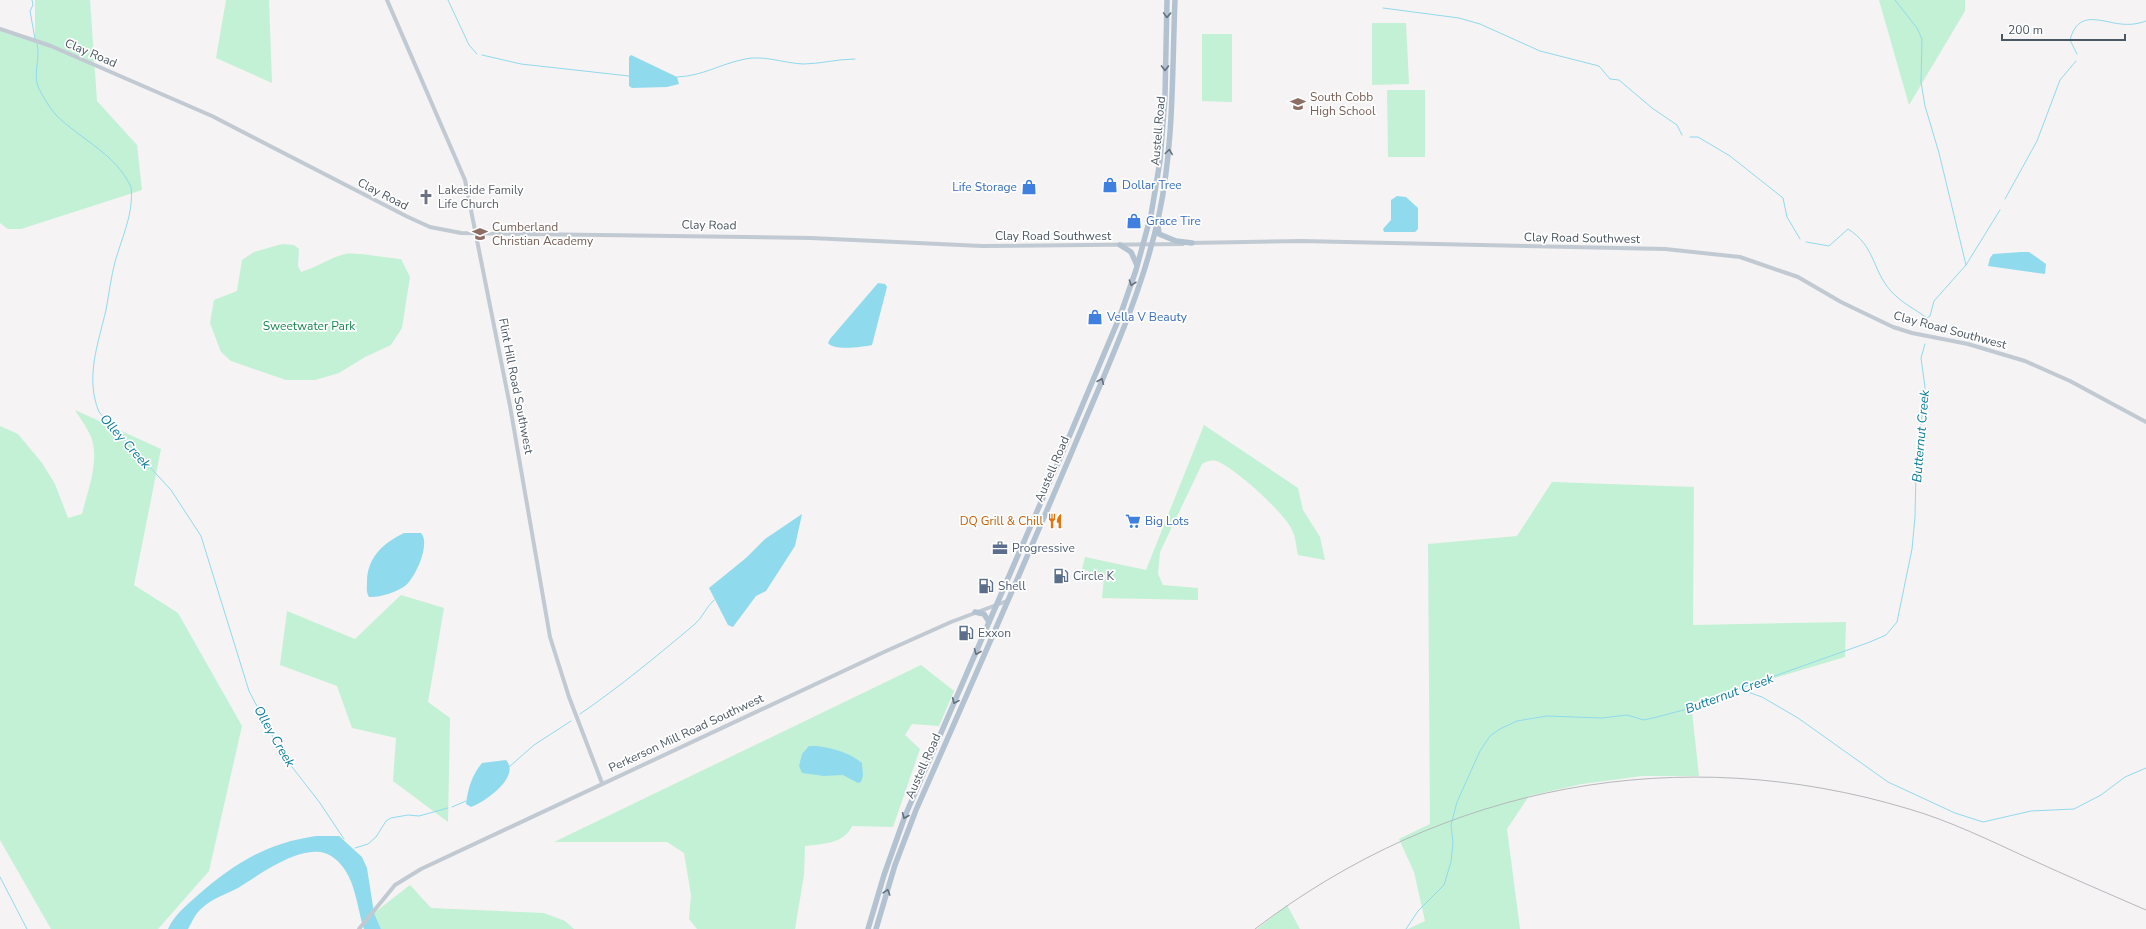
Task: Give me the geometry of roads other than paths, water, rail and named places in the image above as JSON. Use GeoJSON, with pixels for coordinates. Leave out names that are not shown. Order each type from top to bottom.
{"type":"FeatureCollection","features":[{"type":"Feature","properties":{"kind":"main road","name":"Austell Road"},"geometry":{"type":"LineString","coordinates":[[868,929],[901,827],[1120,316],[1137,266],[1156,191],[1162,139],[1167,0]]}},
{"type":"Feature","properties":{"kind":"main road","name":"Austell Road"},"geometry":{"type":"LineString","coordinates":[[876,929],[895,865],[916,810],[1123,328],[1152,245],[1170,141],[1175,0]]}},
{"type":"Feature","properties":{"kind":"main road"},"geometry":{"type":"LineString","coordinates":[[1157,222],[1159,234],[1164,237],[1192,243]]}},
{"type":"Feature","properties":{"kind":"main road"},"geometry":{"type":"LineString","coordinates":[[1120,245],[1131,252],[1137,266]]}},
{"type":"Feature","properties":{"kind":"main road"},"geometry":{"type":"LineString","coordinates":[[975,612],[986,615],[989,623]]}},
{"type":"Feature","properties":{"kind":"street","name":"Flint Hill Road Southwest"},"geometry":{"type":"LineString","coordinates":[[386,0],[462,173],[510,406],[550,638],[569,697],[602,783]]}},
{"type":"Feature","properties":{"kind":"street","name":"Clay Road"},"geometry":{"type":"LineString","coordinates":[[0,29],[51,46],[212,116],[281,153],[424,224],[445,231],[811,238],[982,246]]}},
{"type":"Feature","properties":{"kind":"street","name":"Clay Road Southwest"},"geometry":{"type":"LineString","coordinates":[[982,246],[1152,245],[1301,241],[1666,249],[1740,258],[1798,277],[1841,302],[1892,327],[1912,333],[1968,344],[2025,361],[2070,381],[2146,422]]}},
{"type":"Feature","properties":{"kind":"street","name":"Perkerson Mill Road Southwest"},"geometry":{"type":"LineString","coordinates":[[359,929],[382,899],[407,876],[602,783],[884,652],[975,612],[1007,601]]}},
{"type":"Feature","properties":{"kind":"water"},"geometry":{"type":"Polygon","coordinates":[[[631,55],[677,77],[679,84],[667,87],[632,88],[629,86],[629,57],[631,55]]]}},
{"type":"Feature","properties":{"kind":"water"},"geometry":{"type":"Polygon","coordinates":[[[1397,196],[1406,197],[1418,208],[1418,229],[1415,232],[1384,232],[1383,229],[1391,220],[1391,200],[1397,196]]]}},
{"type":"Feature","properties":{"kind":"water"},"geometry":{"type":"Polygon","coordinates":[[[2029,252],[2046,264],[2045,274],[1988,266],[1990,258],[1993,254],[2029,252]]]}},
{"type":"Feature","properties":{"kind":"water"},"geometry":{"type":"Polygon","coordinates":[[[878,283],[885,284],[887,287],[872,345],[842,348],[828,343],[830,339],[878,283]]]}},
{"type":"Feature","properties":{"kind":"water"},"geometry":{"type":"Polygon","coordinates":[[[802,514],[795,546],[766,591],[756,596],[733,627],[728,625],[709,588],[746,558],[765,539],[802,514]]]}},
{"type":"Feature","properties":{"kind":"water"},"geometry":{"type":"Polygon","coordinates":[[[404,533],[421,533],[424,538],[423,552],[417,569],[405,586],[382,596],[369,597],[367,593],[368,573],[373,559],[383,547],[404,533]]]}},
{"type":"Feature","properties":{"kind":"water"},"geometry":{"type":"Polygon","coordinates":[[[809,746],[837,750],[857,759],[862,763],[863,776],[861,782],[858,783],[843,775],[824,776],[802,773],[799,766],[802,754],[809,746]]]}},
{"type":"Feature","properties":{"kind":"water"},"geometry":{"type":"Polygon","coordinates":[[[506,760],[509,767],[509,774],[499,788],[484,800],[471,807],[466,804],[471,782],[482,763],[506,760]]]}},
{"type":"Feature","properties":{"kind":"water"},"geometry":{"type":"Polygon","coordinates":[[[316,836],[339,836],[362,857],[367,868],[374,913],[381,929],[364,929],[351,882],[341,865],[334,858],[323,853],[311,852],[284,860],[238,888],[209,902],[197,913],[188,929],[168,929],[185,906],[225,873],[239,864],[267,849],[298,839],[316,836]]]}},
{"type":"Feature","properties":{"kind":"waterway","name":"Olley Creek"},"geometry":{"type":"LineString","coordinates":[[32,0],[33,5],[30,11],[35,39]]}},
{"type":"Feature","properties":{"kind":"waterway"},"geometry":{"type":"LineString","coordinates":[[448,0],[469,45],[477,54]]}},
{"type":"Feature","properties":{"kind":"waterway","name":"Butternut Creek"},"geometry":{"type":"LineString","coordinates":[[1895,0],[1917,28],[1922,39],[1921,82],[1925,106],[1939,153],[1966,265]]}},
{"type":"Feature","properties":{"kind":"waterway"},"geometry":{"type":"LineString","coordinates":[[1383,8],[1459,18],[1480,24],[1540,51],[1599,66],[1610,79],[1619,80],[1652,108],[1677,125],[1682,135]]}},
{"type":"Feature","properties":{"kind":"waterway"},"geometry":{"type":"LineString","coordinates":[[2077,54],[2070,40],[2074,30],[2084,21],[2098,20],[2121,24],[2137,24],[2146,21]]}},
{"type":"Feature","properties":{"kind":"waterway","name":"Olley Creek"},"geometry":{"type":"LineString","coordinates":[[37,44],[37,84],[49,106],[65,124],[107,156],[124,175],[131,187],[131,206],[129,216],[114,268],[94,361],[93,386],[99,412],[171,490],[201,536],[249,691],[282,754],[320,803],[344,839]]}},
{"type":"Feature","properties":{"kind":"waterway"},"geometry":{"type":"LineString","coordinates":[[482,55],[521,64],[629,76]]}},
{"type":"Feature","properties":{"kind":"waterway"},"geometry":{"type":"LineString","coordinates":[[677,77],[703,72],[736,61],[752,58],[803,64],[855,59]]}},
{"type":"Feature","properties":{"kind":"waterway"},"geometry":{"type":"LineString","coordinates":[[2005,199],[2037,141],[2060,80],[2076,61]]}},
{"type":"Feature","properties":{"kind":"waterway"},"geometry":{"type":"LineString","coordinates":[[1690,137],[1698,137],[1730,156],[1783,198],[1787,217],[1800,239]]}},
{"type":"Feature","properties":{"kind":"waterway","name":"Butternut Creek"},"geometry":{"type":"LineString","coordinates":[[1928,327],[1927,318],[1930,316],[1934,301],[1966,265],[2000,210]]}},
{"type":"Feature","properties":{"kind":"waterway"},"geometry":{"type":"LineString","coordinates":[[1806,242],[1829,246],[1848,229],[1857,236],[1868,250],[1884,282],[1890,290],[1903,302],[1927,318]]}},
{"type":"Feature","properties":{"kind":"waterway","name":"Butternut Creek"},"geometry":{"type":"LineString","coordinates":[[1406,929],[1418,911],[1444,885],[1451,862],[1453,843],[1451,825],[1457,802],[1480,751],[1490,736],[1500,729],[1517,721],[1547,716],[1602,718],[1627,715],[1644,720],[1657,717],[1710,703],[1738,689],[1886,635],[1897,622],[1912,549],[1915,517],[1916,472],[1925,387],[1921,358],[1925,344]]}},
{"type":"Feature","properties":{"kind":"waterway"},"geometry":{"type":"LineString","coordinates":[[580,714],[625,681],[695,624],[714,600]]}},
{"type":"Feature","properties":{"kind":"waterway"},"geometry":{"type":"LineString","coordinates":[[1739,689],[1762,697],[1798,718],[1888,782],[1955,813],[1983,822],[2031,811],[2074,809],[2101,795],[2125,777],[2146,768]]}},
{"type":"Feature","properties":{"kind":"waterway"},"geometry":{"type":"LineString","coordinates":[[509,767],[534,745],[571,721]]}},
{"type":"Feature","properties":{"kind":"waterway"},"geometry":{"type":"LineString","coordinates":[[452,807],[466,801]]}},
{"type":"Feature","properties":{"kind":"waterway"},"geometry":{"type":"LineString","coordinates":[[355,848],[368,844],[376,837],[386,821],[391,818],[408,815],[419,816],[448,808]]}},
{"type":"Feature","properties":{"kind":"waterway"},"geometry":{"type":"LineString","coordinates":[[0,877],[27,929]]}},
{"type":"Feature","properties":{"kind":"railway"},"geometry":{"type":"LineString","coordinates":[[1255,929],[1328,879],[1405,839],[1485,809],[1567,789],[1652,778],[1737,778],[1823,788],[1909,809],[1969,831],[2146,910]]}},
{"type":"Feature","properties":{"kind":"place","name":"South Cobb High School"},"geometry":{"type":"Point","coordinates":[1298,104]}},
{"type":"Feature","properties":{"kind":"place","name":"Dollar Tree"},"geometry":{"type":"Point","coordinates":[1110,185]}},
{"type":"Feature","properties":{"kind":"place","name":"Life Storage"},"geometry":{"type":"Point","coordinates":[1029,187]}},
{"type":"Feature","properties":{"kind":"place","name":"Lakeside Family Life Church"},"geometry":{"type":"Point","coordinates":[426,197]}},
{"type":"Feature","properties":{"kind":"place","name":"Grace Tire"},"geometry":{"type":"Point","coordinates":[1134,221]}},
{"type":"Feature","properties":{"kind":"place","name":"Cumberland Christian Academy"},"geometry":{"type":"Point","coordinates":[480,234]}},
{"type":"Feature","properties":{"kind":"place","name":"Vella V Beauty"},"geometry":{"type":"Point","coordinates":[1095,317]}},
{"type":"Feature","properties":{"kind":"place","name":"DQ Grill & Chill"},"geometry":{"type":"Point","coordinates":[1055,521]}},
{"type":"Feature","properties":{"kind":"place","name":"Big Lots"},"geometry":{"type":"Point","coordinates":[1133,521]}},
{"type":"Feature","properties":{"kind":"place","name":"Progressive"},"geometry":{"type":"Point","coordinates":[1000,548]}},
{"type":"Feature","properties":{"kind":"place","name":"Circle K"},"geometry":{"type":"Point","coordinates":[1061,576]}},
{"type":"Feature","properties":{"kind":"place","name":"Shell"},"geometry":{"type":"Point","coordinates":[986,586]}},
{"type":"Feature","properties":{"kind":"place","name":"Exxon"},"geometry":{"type":"Point","coordinates":[966,633]}},
{"type":"Feature","properties":{"kind":"park label","name":"Sweetwater Park"},"geometry":{"type":"Point","coordinates":[309,326]}}]}
